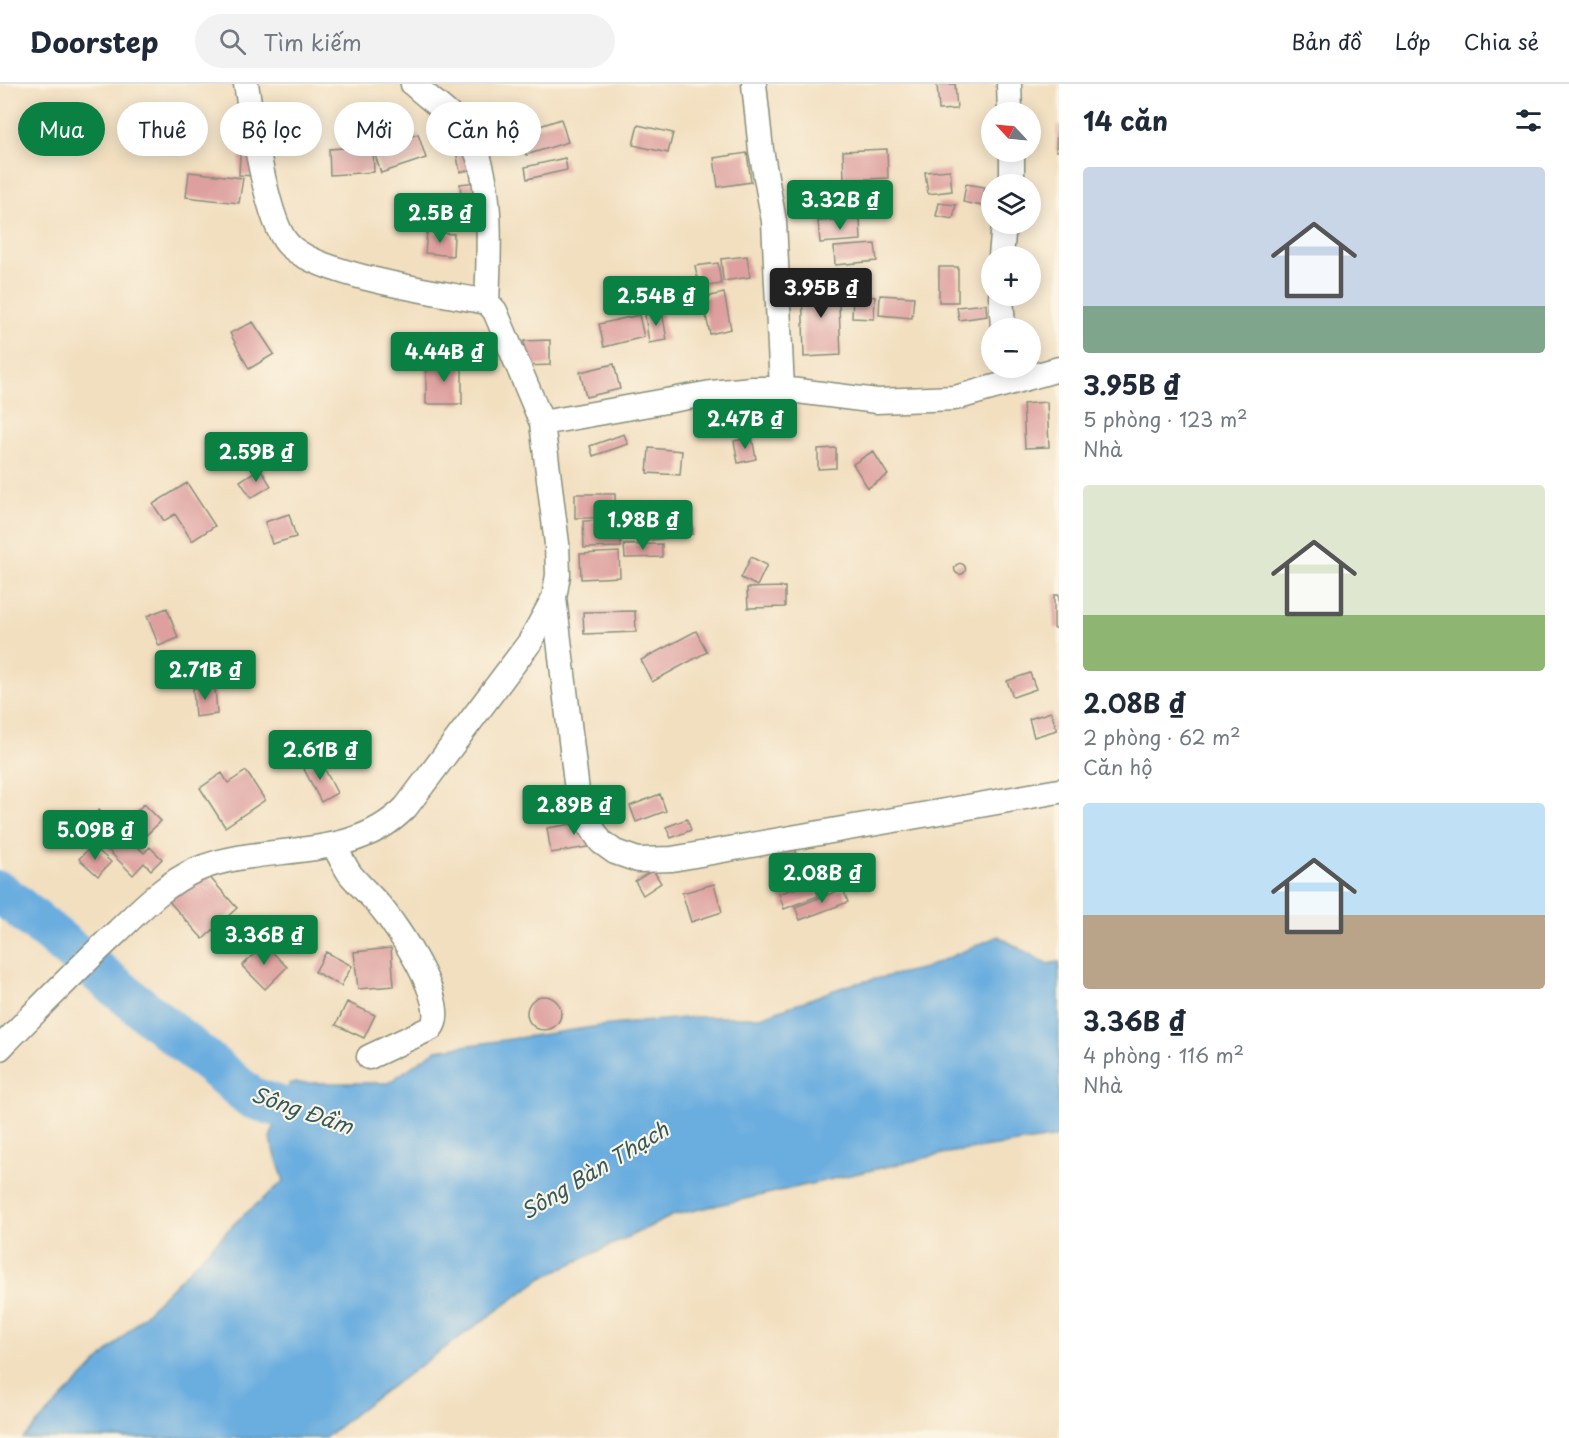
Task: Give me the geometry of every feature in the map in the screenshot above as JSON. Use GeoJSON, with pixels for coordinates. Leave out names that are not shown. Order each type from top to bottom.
{"type":"FeatureCollection","features":[{"type":"Feature","properties":{"kind":"street"},"geometry":{"type":"LineString","coordinates":[[246,84],[255,140],[278,230],[288,245],[308,258],[333,268],[378,280],[487,302]]}},
{"type":"Feature","properties":{"kind":"street"},"geometry":{"type":"LineString","coordinates":[[413,84],[462,128],[471,140],[477,156],[484,189],[489,238],[487,302],[502,324],[542,423],[557,544],[558,575],[554,598],[579,808],[601,842],[615,852],[638,860],[672,859],[1059,791]]}},
{"type":"Feature","properties":{"kind":"street"},"geometry":{"type":"LineString","coordinates":[[753,84],[761,150],[774,221],[782,389]]}},
{"type":"Feature","properties":{"kind":"street"},"geometry":{"type":"LineString","coordinates":[[1009,84],[1010,102]]}},
{"type":"Feature","properties":{"kind":"street"},"geometry":{"type":"LineString","coordinates":[[1041,371],[1059,369]]}},
{"type":"Feature","properties":{"kind":"street"},"geometry":{"type":"LineString","coordinates":[[542,423],[711,393],[782,389],[877,401],[955,398],[999,378]]}},
{"type":"Feature","properties":{"kind":"street"},"geometry":{"type":"LineString","coordinates":[[7,1040],[143,907],[193,871],[217,862],[334,845],[370,833],[392,822],[406,807],[530,642],[554,598]]}},
{"type":"Feature","properties":{"kind":"street"},"geometry":{"type":"LineString","coordinates":[[334,845],[348,871],[379,906],[406,943],[437,1009],[437,1022],[431,1028],[369,1057]]}},
{"type":"Feature","properties":{"kind":"water","name":"Sông Bàn Thạch"},"geometry":{"type":"Polygon","coordinates":[[[998,936],[1047,964],[1059,962],[1059,1137],[947,1153],[674,1215],[542,1278],[363,1407],[325,1438],[23,1438],[238,1220],[284,1181],[270,1138],[290,1083],[388,1083],[436,1050],[600,1026],[695,1017],[761,1017],[848,985],[925,968],[998,936]]]}},
{"type":"Feature","properties":{"kind":"building"},"geometry":{"type":"Polygon","coordinates":[[[937,84],[955,84],[957,109],[939,110],[937,84]]]}},
{"type":"Feature","properties":{"kind":"building"},"geometry":{"type":"Polygon","coordinates":[[[561,119],[568,142],[541,150],[541,126],[561,119]]]}},
{"type":"Feature","properties":{"kind":"building"},"geometry":{"type":"Polygon","coordinates":[[[638,125],[673,133],[668,153],[633,145],[638,125]]]}},
{"type":"Feature","properties":{"kind":"building"},"geometry":{"type":"Polygon","coordinates":[[[1057,125],[1059,125],[1059,151],[1056,151],[1057,125]]]}},
{"type":"Feature","properties":{"kind":"building"},"geometry":{"type":"Polygon","coordinates":[[[418,134],[426,158],[381,173],[375,156],[414,156],[414,135],[418,134]]]}},
{"type":"Feature","properties":{"kind":"building"},"geometry":{"type":"Polygon","coordinates":[[[329,149],[334,149],[334,156],[373,156],[374,172],[330,175],[329,149]]]}},
{"type":"Feature","properties":{"kind":"building"},"geometry":{"type":"Polygon","coordinates":[[[887,149],[888,178],[844,180],[843,151],[887,149]]]}},
{"type":"Feature","properties":{"kind":"building"},"geometry":{"type":"Polygon","coordinates":[[[747,153],[751,182],[718,187],[714,158],[747,153]]]}},
{"type":"Feature","properties":{"kind":"building"},"geometry":{"type":"Polygon","coordinates":[[[240,156],[256,156],[255,176],[239,175],[240,156]]]}},
{"type":"Feature","properties":{"kind":"building"},"geometry":{"type":"Polygon","coordinates":[[[457,156],[481,156],[483,167],[460,172],[457,156]]]}},
{"type":"Feature","properties":{"kind":"building"},"geometry":{"type":"Polygon","coordinates":[[[565,158],[567,170],[527,179],[525,167],[565,158]]]}},
{"type":"Feature","properties":{"kind":"building"},"geometry":{"type":"Polygon","coordinates":[[[950,170],[952,191],[928,194],[925,172],[950,170]]]}},
{"type":"Feature","properties":{"kind":"building"},"geometry":{"type":"Polygon","coordinates":[[[189,172],[243,178],[239,203],[186,197],[189,172]]]}},
{"type":"Feature","properties":{"kind":"building"},"geometry":{"type":"Polygon","coordinates":[[[478,182],[483,224],[431,230],[427,198],[461,195],[460,184],[478,182]]]}},
{"type":"Feature","properties":{"kind":"building"},"geometry":{"type":"Polygon","coordinates":[[[966,184],[981,186],[981,206],[963,202],[966,184]]]}},
{"type":"Feature","properties":{"kind":"building"},"geometry":{"type":"Polygon","coordinates":[[[939,203],[956,205],[953,219],[936,216],[939,203]]]}},
{"type":"Feature","properties":{"kind":"building"},"geometry":{"type":"Polygon","coordinates":[[[860,219],[861,240],[820,243],[818,221],[860,219]]]}},
{"type":"Feature","properties":{"kind":"building"},"geometry":{"type":"Polygon","coordinates":[[[427,232],[454,234],[453,256],[425,253],[427,232]]]}},
{"type":"Feature","properties":{"kind":"building"},"geometry":{"type":"Polygon","coordinates":[[[875,244],[877,261],[835,265],[834,247],[875,244]]]}},
{"type":"Feature","properties":{"kind":"building"},"geometry":{"type":"Polygon","coordinates":[[[747,256],[750,277],[723,281],[721,259],[747,256]]]}},
{"type":"Feature","properties":{"kind":"building"},"geometry":{"type":"Polygon","coordinates":[[[718,263],[721,284],[699,287],[695,266],[718,263]]]}},
{"type":"Feature","properties":{"kind":"building"},"geometry":{"type":"Polygon","coordinates":[[[939,267],[958,267],[958,302],[939,302],[939,267]]]}},
{"type":"Feature","properties":{"kind":"building"},"geometry":{"type":"Polygon","coordinates":[[[838,281],[841,355],[804,357],[802,283],[838,281]]]}},
{"type":"Feature","properties":{"kind":"building"},"geometry":{"type":"Polygon","coordinates":[[[724,293],[731,329],[710,334],[702,298],[724,293]]]}},
{"type":"Feature","properties":{"kind":"building"},"geometry":{"type":"Polygon","coordinates":[[[853,295],[875,297],[874,319],[852,318],[853,295]]]}},
{"type":"Feature","properties":{"kind":"building"},"geometry":{"type":"Polygon","coordinates":[[[880,295],[914,297],[912,318],[879,315],[880,295]]]}},
{"type":"Feature","properties":{"kind":"building"},"geometry":{"type":"Polygon","coordinates":[[[986,306],[987,316],[959,320],[957,307],[986,306]]]}},
{"type":"Feature","properties":{"kind":"building"},"geometry":{"type":"Polygon","coordinates":[[[662,311],[667,340],[649,343],[645,315],[662,311]]]}},
{"type":"Feature","properties":{"kind":"building"},"geometry":{"type":"Polygon","coordinates":[[[639,315],[644,337],[604,347],[599,324],[639,315]]]}},
{"type":"Feature","properties":{"kind":"building"},"geometry":{"type":"Polygon","coordinates":[[[253,322],[274,354],[249,369],[230,333],[253,322]]]}},
{"type":"Feature","properties":{"kind":"building"},"geometry":{"type":"Polygon","coordinates":[[[550,340],[550,365],[525,366],[524,341],[550,340]]]}},
{"type":"Feature","properties":{"kind":"building"},"geometry":{"type":"Polygon","coordinates":[[[462,361],[462,404],[426,404],[426,362],[462,361]]]}},
{"type":"Feature","properties":{"kind":"building"},"geometry":{"type":"Polygon","coordinates":[[[614,364],[620,389],[586,397],[580,372],[614,364]]]}},
{"type":"Feature","properties":{"kind":"building"},"geometry":{"type":"Polygon","coordinates":[[[1047,402],[1049,447],[1025,448],[1023,404],[1047,402]]]}},
{"type":"Feature","properties":{"kind":"building"},"geometry":{"type":"Polygon","coordinates":[[[624,434],[628,444],[593,456],[590,446],[624,434]]]}},
{"type":"Feature","properties":{"kind":"building"},"geometry":{"type":"Polygon","coordinates":[[[752,437],[756,459],[738,463],[734,441],[752,437]]]}},
{"type":"Feature","properties":{"kind":"building"},"geometry":{"type":"Polygon","coordinates":[[[649,448],[682,451],[680,475],[647,473],[649,448]]]}},
{"type":"Feature","properties":{"kind":"building"},"geometry":{"type":"Polygon","coordinates":[[[836,448],[836,468],[818,469],[818,449],[836,448]]]}},
{"type":"Feature","properties":{"kind":"building"},"geometry":{"type":"Polygon","coordinates":[[[873,451],[888,475],[868,488],[853,464],[873,451]]]}},
{"type":"Feature","properties":{"kind":"building"},"geometry":{"type":"Polygon","coordinates":[[[260,468],[271,486],[251,498],[240,481],[260,468]]]}},
{"type":"Feature","properties":{"kind":"building"},"geometry":{"type":"Polygon","coordinates":[[[187,483],[215,526],[192,541],[175,514],[164,521],[153,504],[187,483]]]}},
{"type":"Feature","properties":{"kind":"building"},"geometry":{"type":"Polygon","coordinates":[[[575,494],[615,494],[616,518],[575,518],[575,494]]]}},
{"type":"Feature","properties":{"kind":"building"},"geometry":{"type":"Polygon","coordinates":[[[662,512],[665,538],[638,542],[635,517],[662,512]]]}},
{"type":"Feature","properties":{"kind":"building"},"geometry":{"type":"Polygon","coordinates":[[[289,514],[296,537],[272,544],[265,522],[289,514]]]}},
{"type":"Feature","properties":{"kind":"building"},"geometry":{"type":"Polygon","coordinates":[[[691,515],[693,534],[675,536],[674,517],[691,515]]]}},
{"type":"Feature","properties":{"kind":"building"},"geometry":{"type":"Polygon","coordinates":[[[621,520],[621,547],[584,548],[583,521],[621,520]]]}},
{"type":"Feature","properties":{"kind":"building"},"geometry":{"type":"Polygon","coordinates":[[[662,544],[662,557],[625,558],[624,545],[662,544]]]}},
{"type":"Feature","properties":{"kind":"building"},"geometry":{"type":"Polygon","coordinates":[[[619,552],[620,577],[581,579],[580,554],[619,552]]]}},
{"type":"Feature","properties":{"kind":"building"},"geometry":{"type":"Polygon","coordinates":[[[751,557],[767,565],[757,586],[741,578],[751,557]]]}},
{"type":"Feature","properties":{"kind":"building"},"geometry":{"type":"Polygon","coordinates":[[[960,563],[966,569],[960,575],[954,569],[960,563]]]}},
{"type":"Feature","properties":{"kind":"building"},"geometry":{"type":"Polygon","coordinates":[[[785,587],[785,607],[748,608],[747,588],[785,587]]]}},
{"type":"Feature","properties":{"kind":"building"},"geometry":{"type":"Polygon","coordinates":[[[1054,595],[1059,595],[1059,628],[1054,628],[1054,595]]]}},
{"type":"Feature","properties":{"kind":"building"},"geometry":{"type":"Polygon","coordinates":[[[167,608],[178,638],[159,646],[147,616],[167,608]]]}},
{"type":"Feature","properties":{"kind":"building"},"geometry":{"type":"Polygon","coordinates":[[[635,611],[636,632],[584,634],[583,612],[635,611]]]}},
{"type":"Feature","properties":{"kind":"building"},"geometry":{"type":"Polygon","coordinates":[[[696,631],[707,652],[652,682],[641,660],[696,631]]]}},
{"type":"Feature","properties":{"kind":"building"},"geometry":{"type":"Polygon","coordinates":[[[1030,673],[1036,689],[1013,697],[1007,681],[1030,673]]]}},
{"type":"Feature","properties":{"kind":"building"},"geometry":{"type":"Polygon","coordinates":[[[215,686],[217,714],[195,717],[193,688],[215,686]]]}},
{"type":"Feature","properties":{"kind":"building"},"geometry":{"type":"Polygon","coordinates":[[[1051,712],[1057,730],[1034,737],[1029,719],[1051,712]]]}},
{"type":"Feature","properties":{"kind":"building"},"geometry":{"type":"Polygon","coordinates":[[[320,760],[337,793],[321,802],[304,769],[320,760]]]}},
{"type":"Feature","properties":{"kind":"building"},"geometry":{"type":"Polygon","coordinates":[[[246,771],[265,800],[225,827],[200,788],[222,773],[228,783],[246,771]]]}},
{"type":"Feature","properties":{"kind":"building"},"geometry":{"type":"Polygon","coordinates":[[[660,794],[666,811],[636,822],[630,806],[660,794]]]}},
{"type":"Feature","properties":{"kind":"building"},"geometry":{"type":"Polygon","coordinates":[[[144,804],[161,821],[138,843],[121,826],[144,804]]]}},
{"type":"Feature","properties":{"kind":"building"},"geometry":{"type":"Polygon","coordinates":[[[99,810],[144,853],[150,847],[162,859],[151,870],[144,863],[133,875],[85,827],[99,810]]]}},
{"type":"Feature","properties":{"kind":"building"},"geometry":{"type":"Polygon","coordinates":[[[687,819],[691,830],[671,838],[666,827],[687,819]]]}},
{"type":"Feature","properties":{"kind":"building"},"geometry":{"type":"Polygon","coordinates":[[[597,820],[601,845],[551,853],[547,828],[597,820]]]}},
{"type":"Feature","properties":{"kind":"building"},"geometry":{"type":"Polygon","coordinates":[[[791,836],[804,877],[783,884],[770,843],[791,836]]]}},
{"type":"Feature","properties":{"kind":"building"},"geometry":{"type":"Polygon","coordinates":[[[92,845],[111,862],[98,876],[79,859],[92,845]]]}},
{"type":"Feature","properties":{"kind":"building"},"geometry":{"type":"Polygon","coordinates":[[[860,863],[868,867],[858,888],[850,884],[860,863]]]}},
{"type":"Feature","properties":{"kind":"building"},"geometry":{"type":"Polygon","coordinates":[[[198,864],[237,908],[203,939],[164,896],[198,864]]]}},
{"type":"Feature","properties":{"kind":"building"},"geometry":{"type":"Polygon","coordinates":[[[653,870],[661,883],[643,895],[635,881],[653,870]]]}},
{"type":"Feature","properties":{"kind":"building"},"geometry":{"type":"Polygon","coordinates":[[[813,882],[818,896],[784,909],[779,894],[813,882]]]}},
{"type":"Feature","properties":{"kind":"building"},"geometry":{"type":"Polygon","coordinates":[[[714,884],[722,912],[691,922],[682,893],[714,884]]]}},
{"type":"Feature","properties":{"kind":"building"},"geometry":{"type":"Polygon","coordinates":[[[843,889],[848,902],[800,920],[795,907],[843,889]]]}},
{"type":"Feature","properties":{"kind":"building"},"geometry":{"type":"Polygon","coordinates":[[[264,944],[287,967],[265,989],[242,966],[264,944]]]}},
{"type":"Feature","properties":{"kind":"building"},"geometry":{"type":"Polygon","coordinates":[[[391,948],[394,986],[358,989],[354,952],[391,948]]]}},
{"type":"Feature","properties":{"kind":"building"},"geometry":{"type":"Polygon","coordinates":[[[326,952],[352,966],[341,986],[315,972],[326,952]]]}},
{"type":"Feature","properties":{"kind":"building"},"geometry":{"type":"Polygon","coordinates":[[[544,996],[556,1001],[561,1013],[556,1025],[544,1030],[532,1025],[527,1013],[532,1001],[544,996]]]}},
{"type":"Feature","properties":{"kind":"building"},"geometry":{"type":"Polygon","coordinates":[[[347,1002],[375,1015],[364,1038],[336,1025],[347,1002]]]}},
{"type":"Feature","properties":{"kind":"waterway","name":"Sông Đầm"},"geometry":{"type":"LineString","coordinates":[[0,892],[252,1098],[335,1124]]}}]}
